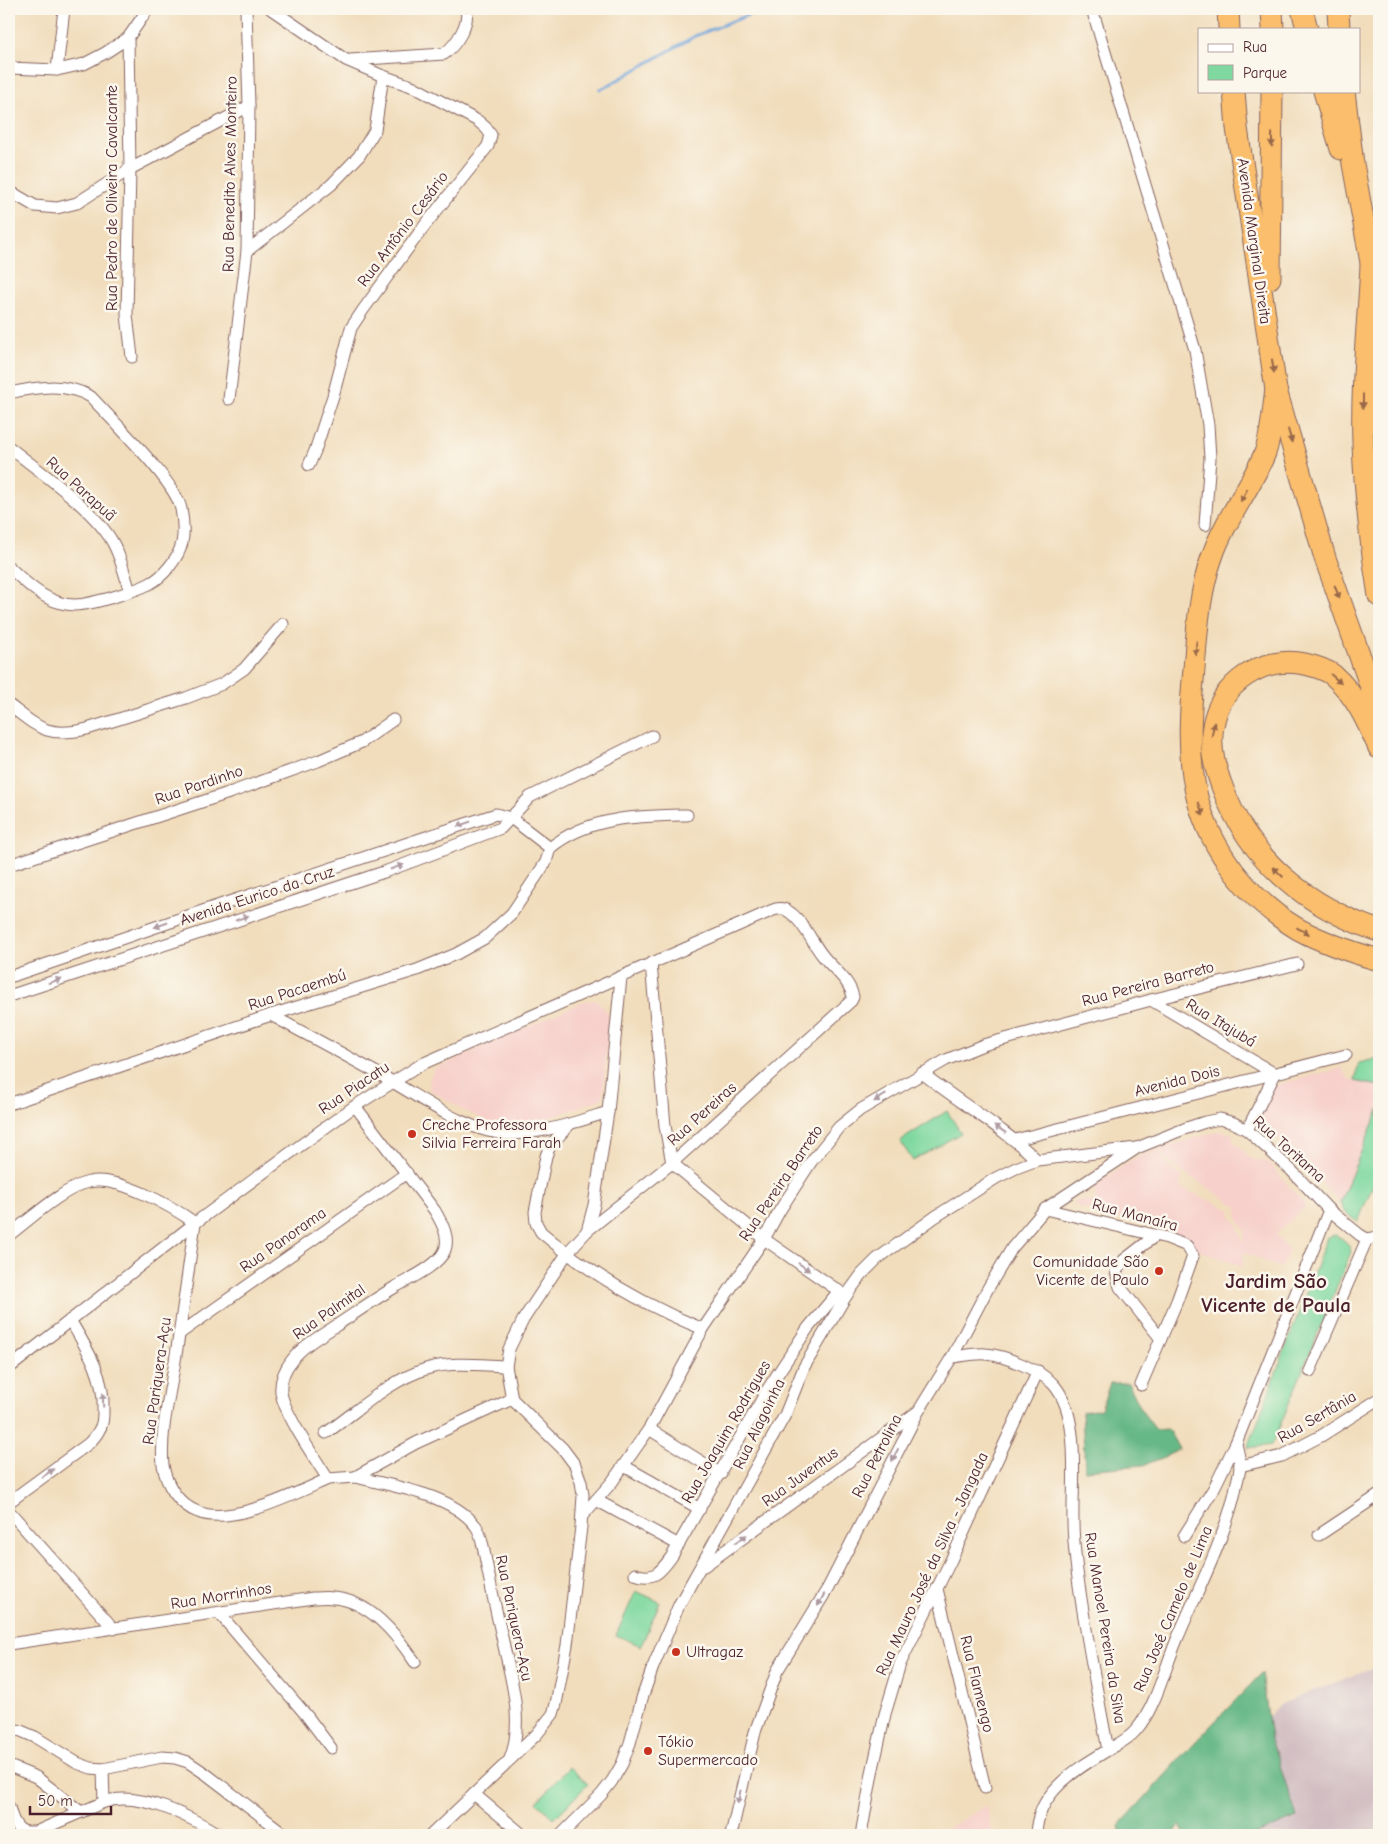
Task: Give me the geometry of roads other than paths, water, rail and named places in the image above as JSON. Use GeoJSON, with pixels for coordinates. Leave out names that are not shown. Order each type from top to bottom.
{"type":"FeatureCollection","features":[{"type":"Feature","properties":{"kind":"highway"},"geometry":{"type":"LineString","coordinates":[[1228,9],[1229,28]]}},
{"type":"Feature","properties":{"kind":"highway"},"geometry":{"type":"LineString","coordinates":[[1272,9],[1273,28]]}},
{"type":"Feature","properties":{"kind":"highway"},"geometry":{"type":"LineString","coordinates":[[1302,9],[1307,28]]}},
{"type":"Feature","properties":{"kind":"highway"},"geometry":{"type":"LineString","coordinates":[[1338,9],[1339,28]]}},
{"type":"Feature","properties":{"kind":"highway","name":"Avenida Marginal Direita"},"geometry":{"type":"LineString","coordinates":[[1234,92],[1237,128],[1276,390]]}},
{"type":"Feature","properties":{"kind":"highway"},"geometry":{"type":"LineString","coordinates":[[1269,342],[1272,92]]}},
{"type":"Feature","properties":{"kind":"highway"},"geometry":{"type":"LineString","coordinates":[[1324,92],[1370,258],[1363,390],[1363,445],[1370,528],[1379,596]]}},
{"type":"Feature","properties":{"kind":"highway"},"geometry":{"type":"LineString","coordinates":[[1344,92],[1353,164],[1379,306]]}},
{"type":"Feature","properties":{"kind":"highway"},"geometry":{"type":"LineString","coordinates":[[1276,390],[1325,558],[1379,710]]}},
{"type":"Feature","properties":{"kind":"highway"},"geometry":{"type":"LineString","coordinates":[[1276,390],[1265,451],[1212,556],[1204,583],[1191,703],[1190,740],[1197,797],[1208,828],[1221,855],[1239,878],[1269,908],[1297,928],[1326,942],[1353,953],[1379,960]]}},
{"type":"Feature","properties":{"kind":"highway"},"geometry":{"type":"LineString","coordinates":[[1379,748],[1360,708],[1346,688],[1331,674],[1314,666],[1296,662],[1277,662],[1259,667],[1243,676],[1229,689],[1219,704],[1213,724],[1211,740],[1213,759],[1229,806],[1253,843],[1270,864],[1287,880],[1332,912],[1379,931]]}},
{"type":"Feature","properties":{"kind":"street"},"geometry":{"type":"LineString","coordinates":[[57,70],[64,9]]}},
{"type":"Feature","properties":{"kind":"street"},"geometry":{"type":"LineString","coordinates":[[9,68],[57,70],[84,64],[128,38],[148,9]]}},
{"type":"Feature","properties":{"kind":"street","name":"Rua Benedito Alves Monteiro"},"geometry":{"type":"LineString","coordinates":[[229,399],[247,251],[249,106],[246,9]]}},
{"type":"Feature","properties":{"kind":"street"},"geometry":{"type":"LineString","coordinates":[[247,251],[331,185],[359,156],[375,130],[383,76],[346,60],[272,9]]}},
{"type":"Feature","properties":{"kind":"street"},"geometry":{"type":"LineString","coordinates":[[346,60],[444,54],[450,49],[467,22],[466,9]]}},
{"type":"Feature","properties":{"kind":"street"},"geometry":{"type":"LineString","coordinates":[[1092,9],[1195,350],[1208,425],[1210,458],[1205,525]]}},
{"type":"Feature","properties":{"kind":"street","name":"Rua Pedro de Oliveira Cavalcante"},"geometry":{"type":"LineString","coordinates":[[128,38],[130,169],[127,315],[132,357]]}},
{"type":"Feature","properties":{"kind":"street","name":"Rua Antônio Cesário"},"geometry":{"type":"LineString","coordinates":[[309,465],[312,462],[322,432],[351,328],[422,229],[488,146],[491,135],[486,128],[471,117],[414,87],[383,76]]}},
{"type":"Feature","properties":{"kind":"street"},"geometry":{"type":"LineString","coordinates":[[9,191],[35,206],[58,208],[77,203],[130,169],[249,106]]}},
{"type":"Feature","properties":{"kind":"street"},"geometry":{"type":"LineString","coordinates":[[9,393],[32,388],[66,387],[91,397],[169,484],[181,508],[182,524],[182,543],[175,559],[163,574],[150,584],[130,592],[82,605],[62,604],[50,599],[31,587],[9,567]]}},
{"type":"Feature","properties":{"kind":"street","name":"Rua Parapuã"},"geometry":{"type":"LineString","coordinates":[[9,447],[94,518],[107,533],[116,548],[130,592]]}},
{"type":"Feature","properties":{"kind":"street"},"geometry":{"type":"LineString","coordinates":[[9,705],[34,725],[56,733],[87,729],[222,684],[244,669],[283,624]]}},
{"type":"Feature","properties":{"kind":"street","name":"Rua Pardinho"},"geometry":{"type":"LineString","coordinates":[[11,861],[207,800],[318,761],[362,742],[393,720]]}},
{"type":"Feature","properties":{"kind":"street","name":"Avenida Eurico da Cruz"},"geometry":{"type":"LineString","coordinates":[[9,996],[432,855],[501,828],[530,797],[652,736]]}},
{"type":"Feature","properties":{"kind":"street","name":"Avenida Eurico da Cruz"},"geometry":{"type":"LineString","coordinates":[[9,977],[496,814],[511,818]]}},
{"type":"Feature","properties":{"kind":"street"},"geometry":{"type":"LineString","coordinates":[[511,818],[550,848],[564,836],[607,821],[687,815]]}},
{"type":"Feature","properties":{"kind":"street","name":"Rua Pacaembú"},"geometry":{"type":"LineString","coordinates":[[9,1104],[271,1015],[417,970],[469,947],[485,938],[512,913],[546,862],[550,848]]}},
{"type":"Feature","properties":{"kind":"street","name":"Rua Pereiras"},"geometry":{"type":"LineString","coordinates":[[506,1366],[509,1349],[523,1320],[568,1252],[587,1231],[672,1163],[848,1005],[853,996],[849,986],[823,957],[789,911],[780,908],[764,914]]}},
{"type":"Feature","properties":{"kind":"street"},"geometry":{"type":"LineString","coordinates":[[209,909],[216,927]]}},
{"type":"Feature","properties":{"kind":"street","name":"Rua Piacatu"},"geometry":{"type":"LineString","coordinates":[[9,1368],[195,1223],[355,1106],[392,1082],[447,1051],[764,914]]}},
{"type":"Feature","properties":{"kind":"street"},"geometry":{"type":"LineString","coordinates":[[651,963],[665,1126],[672,1163],[764,1239],[842,1293]]}},
{"type":"Feature","properties":{"kind":"street","name":"Rua Pereira Barreto"},"geometry":{"type":"LineString","coordinates":[[582,1516],[624,1466],[649,1430],[704,1329],[764,1239],[811,1162],[839,1127],[860,1110],[946,1060],[983,1045],[1151,1000],[1297,964]]}},
{"type":"Feature","properties":{"kind":"street"},"geometry":{"type":"LineString","coordinates":[[587,1231],[596,1195],[608,1112],[620,977]]}},
{"type":"Feature","properties":{"kind":"street","name":"Rua Itajubá"},"geometry":{"type":"LineString","coordinates":[[1151,1000],[1275,1074]]}},
{"type":"Feature","properties":{"kind":"street"},"geometry":{"type":"LineString","coordinates":[[271,1015],[428,1104],[469,1124],[489,1131],[510,1134],[548,1130],[608,1112]]}},
{"type":"Feature","properties":{"kind":"street","name":"Avenida Dois"},"geometry":{"type":"LineString","coordinates":[[1015,1140],[1346,1055]]}},
{"type":"Feature","properties":{"kind":"street"},"geometry":{"type":"LineString","coordinates":[[922,1074],[1015,1140],[1037,1160]]}},
{"type":"Feature","properties":{"kind":"street"},"geometry":{"type":"LineString","coordinates":[[1247,1130],[1275,1074]]}},
{"type":"Feature","properties":{"kind":"street","name":"Rua Palmital"},"geometry":{"type":"LineString","coordinates":[[328,1479],[290,1416],[281,1393],[282,1380],[286,1368],[302,1349],[440,1258],[445,1250],[446,1242],[442,1225],[434,1211],[355,1106]]}},
{"type":"Feature","properties":{"kind":"street","name":"Rua Toritama"},"geometry":{"type":"LineString","coordinates":[[1137,1148],[1205,1122],[1220,1119],[1234,1123],[1247,1130],[1291,1170],[1329,1210],[1367,1239]]}},
{"type":"Feature","properties":{"kind":"street"},"geometry":{"type":"LineString","coordinates":[[569,1125],[550,1146],[546,1156],[535,1212],[536,1223],[541,1232],[601,1278],[656,1308],[704,1329]]}},
{"type":"Feature","properties":{"kind":"street","name":"Rua Alagoinha"},"geometry":{"type":"LineString","coordinates":[[561,1835],[601,1795],[622,1764],[653,1667],[679,1605],[785,1415],[804,1367],[842,1293],[877,1259],[996,1178],[1037,1160],[1137,1148]]}},
{"type":"Feature","properties":{"kind":"street","name":"Rua Petrolina"},"geometry":{"type":"LineString","coordinates":[[731,1835],[755,1732],[774,1679],[789,1650],[828,1588],[918,1412],[952,1357],[987,1290],[1012,1248],[1045,1209],[1137,1148]]}},
{"type":"Feature","properties":{"kind":"street","name":"Rua Panorama"},"geometry":{"type":"LineString","coordinates":[[179,1334],[407,1173]]}},
{"type":"Feature","properties":{"kind":"street"},"geometry":{"type":"LineString","coordinates":[[9,1235],[48,1205],[74,1188],[90,1182],[108,1182],[149,1196],[178,1210],[195,1223]]}},
{"type":"Feature","properties":{"kind":"street","name":"Rua Manaíra"},"geometry":{"type":"LineString","coordinates":[[1045,1209],[1167,1238],[1187,1246],[1193,1256],[1141,1385]]}},
{"type":"Feature","properties":{"kind":"street"},"geometry":{"type":"LineString","coordinates":[[1184,1536],[1214,1488],[1236,1443],[1329,1210]]}},
{"type":"Feature","properties":{"kind":"street","name":"Rua Pariquera-Açu"},"geometry":{"type":"LineString","coordinates":[[195,1223],[163,1450],[163,1467],[173,1491],[181,1502],[198,1513],[237,1514],[288,1496],[328,1479]]}},
{"type":"Feature","properties":{"kind":"street"},"geometry":{"type":"LineString","coordinates":[[1155,1236],[1124,1260],[1116,1271],[1120,1287],[1161,1339]]}},
{"type":"Feature","properties":{"kind":"street"},"geometry":{"type":"LineString","coordinates":[[1310,1371],[1367,1239],[1379,1237]]}},
{"type":"Feature","properties":{"kind":"street","name":"Rua Joaquim Rodrigues"},"geometry":{"type":"LineString","coordinates":[[635,1574],[650,1577],[664,1566],[679,1545],[721,1474],[769,1387],[808,1328],[842,1293]]}},
{"type":"Feature","properties":{"kind":"street"},"geometry":{"type":"LineString","coordinates":[[9,1502],[88,1444],[98,1432],[103,1421],[103,1389],[94,1364],[70,1320]]}},
{"type":"Feature","properties":{"kind":"street","name":"Rua Manoel Pereira da Silva"},"geometry":{"type":"LineString","coordinates":[[952,1357],[986,1354],[1018,1363],[1038,1371],[1054,1384],[1063,1400],[1072,1436],[1073,1523],[1077,1572],[1108,1750]]}},
{"type":"Feature","properties":{"kind":"street"},"geometry":{"type":"LineString","coordinates":[[788,1358],[804,1367]]}},
{"type":"Feature","properties":{"kind":"street"},"geometry":{"type":"LineString","coordinates":[[326,1433],[389,1386],[428,1368],[460,1364],[506,1366],[512,1399],[563,1448],[575,1465],[582,1488],[582,1516],[567,1644],[553,1714],[546,1724],[431,1835]]}},
{"type":"Feature","properties":{"kind":"street","name":"Rua Mauro José da Silva - Jangada"},"geometry":{"type":"LineString","coordinates":[[861,1835],[872,1774],[891,1691],[900,1664],[937,1589],[1038,1371]]}},
{"type":"Feature","properties":{"kind":"street"},"geometry":{"type":"LineString","coordinates":[[328,1479],[355,1477],[429,1436],[512,1399]]}},
{"type":"Feature","properties":{"kind":"street","name":"Rua Sertânia"},"geometry":{"type":"LineString","coordinates":[[1240,1466],[1282,1456],[1321,1436],[1379,1399]]}},
{"type":"Feature","properties":{"kind":"street","name":"Rua Juventus"},"geometry":{"type":"LineString","coordinates":[[701,1567],[918,1412]]}},
{"type":"Feature","properties":{"kind":"street"},"geometry":{"type":"LineString","coordinates":[[649,1430],[721,1474]]}},
{"type":"Feature","properties":{"kind":"street"},"geometry":{"type":"LineString","coordinates":[[1236,1443],[1240,1466]]}},
{"type":"Feature","properties":{"kind":"street"},"geometry":{"type":"LineString","coordinates":[[624,1466],[700,1509]]}},
{"type":"Feature","properties":{"kind":"street","name":"Rua José Camelo de Lima"},"geometry":{"type":"LineString","coordinates":[[1036,1835],[1042,1805],[1061,1782],[1079,1768],[1132,1734],[1147,1714],[1177,1637],[1209,1568],[1229,1515],[1240,1466]]}},
{"type":"Feature","properties":{"kind":"street","name":"Rua Pariquera-Açu"},"geometry":{"type":"LineString","coordinates":[[355,1477],[398,1487],[433,1498],[460,1511],[476,1526],[483,1546],[513,1693],[517,1722],[509,1760]]}},
{"type":"Feature","properties":{"kind":"street"},"geometry":{"type":"LineString","coordinates":[[1319,1535],[1379,1495]]}},
{"type":"Feature","properties":{"kind":"street"},"geometry":{"type":"LineString","coordinates":[[596,1500],[679,1545]]}},
{"type":"Feature","properties":{"kind":"street"},"geometry":{"type":"LineString","coordinates":[[9,1511],[114,1629]]}},
{"type":"Feature","properties":{"kind":"street","name":"Rua Flamengo"},"geometry":{"type":"LineString","coordinates":[[937,1589],[985,1788]]}},
{"type":"Feature","properties":{"kind":"street","name":"Rua Morrinhos"},"geometry":{"type":"LineString","coordinates":[[9,1644],[313,1598],[334,1598],[350,1602],[365,1609],[381,1621],[403,1645],[414,1662]]}},
{"type":"Feature","properties":{"kind":"street"},"geometry":{"type":"LineString","coordinates":[[219,1612],[331,1748]]}},
{"type":"Feature","properties":{"kind":"street"},"geometry":{"type":"LineString","coordinates":[[9,1728],[35,1737],[78,1764],[90,1768],[103,1769],[162,1757],[176,1758],[188,1762],[286,1835]]}},
{"type":"Feature","properties":{"kind":"street"},"geometry":{"type":"LineString","coordinates":[[9,1766],[36,1777],[61,1794],[81,1812]]}},
{"type":"Feature","properties":{"kind":"street"},"geometry":{"type":"LineString","coordinates":[[103,1769],[104,1802]]}},
{"type":"Feature","properties":{"kind":"street"},"geometry":{"type":"LineString","coordinates":[[474,1794],[523,1835]]}},
{"type":"Feature","properties":{"kind":"street"},"geometry":{"type":"LineString","coordinates":[[9,1807],[11,1816],[19,1829],[30,1834],[104,1802],[125,1798],[150,1803],[202,1824],[220,1835]]}},
{"type":"Feature","properties":{"kind":"waterway"},"geometry":{"type":"LineString","coordinates":[[600,90],[695,36],[763,9]]}},
{"type":"Feature","properties":{"kind":"place","name":"Creche Professora Silvia Ferreira Farah"},"geometry":{"type":"Point","coordinates":[412,1134]}},
{"type":"Feature","properties":{"kind":"place","name":"Comunidade São Vicente de Paulo"},"geometry":{"type":"Point","coordinates":[1159,1271]}},
{"type":"Feature","properties":{"kind":"place","name":"Ultragaz"},"geometry":{"type":"Point","coordinates":[676,1652]}},
{"type":"Feature","properties":{"kind":"place","name":"Tókio Supermercado"},"geometry":{"type":"Point","coordinates":[648,1751]}},
{"type":"Feature","properties":{"kind":"district","name":"Jardim São Vicente de Paula"},"geometry":{"type":"Point","coordinates":[1276,1293]}}]}
